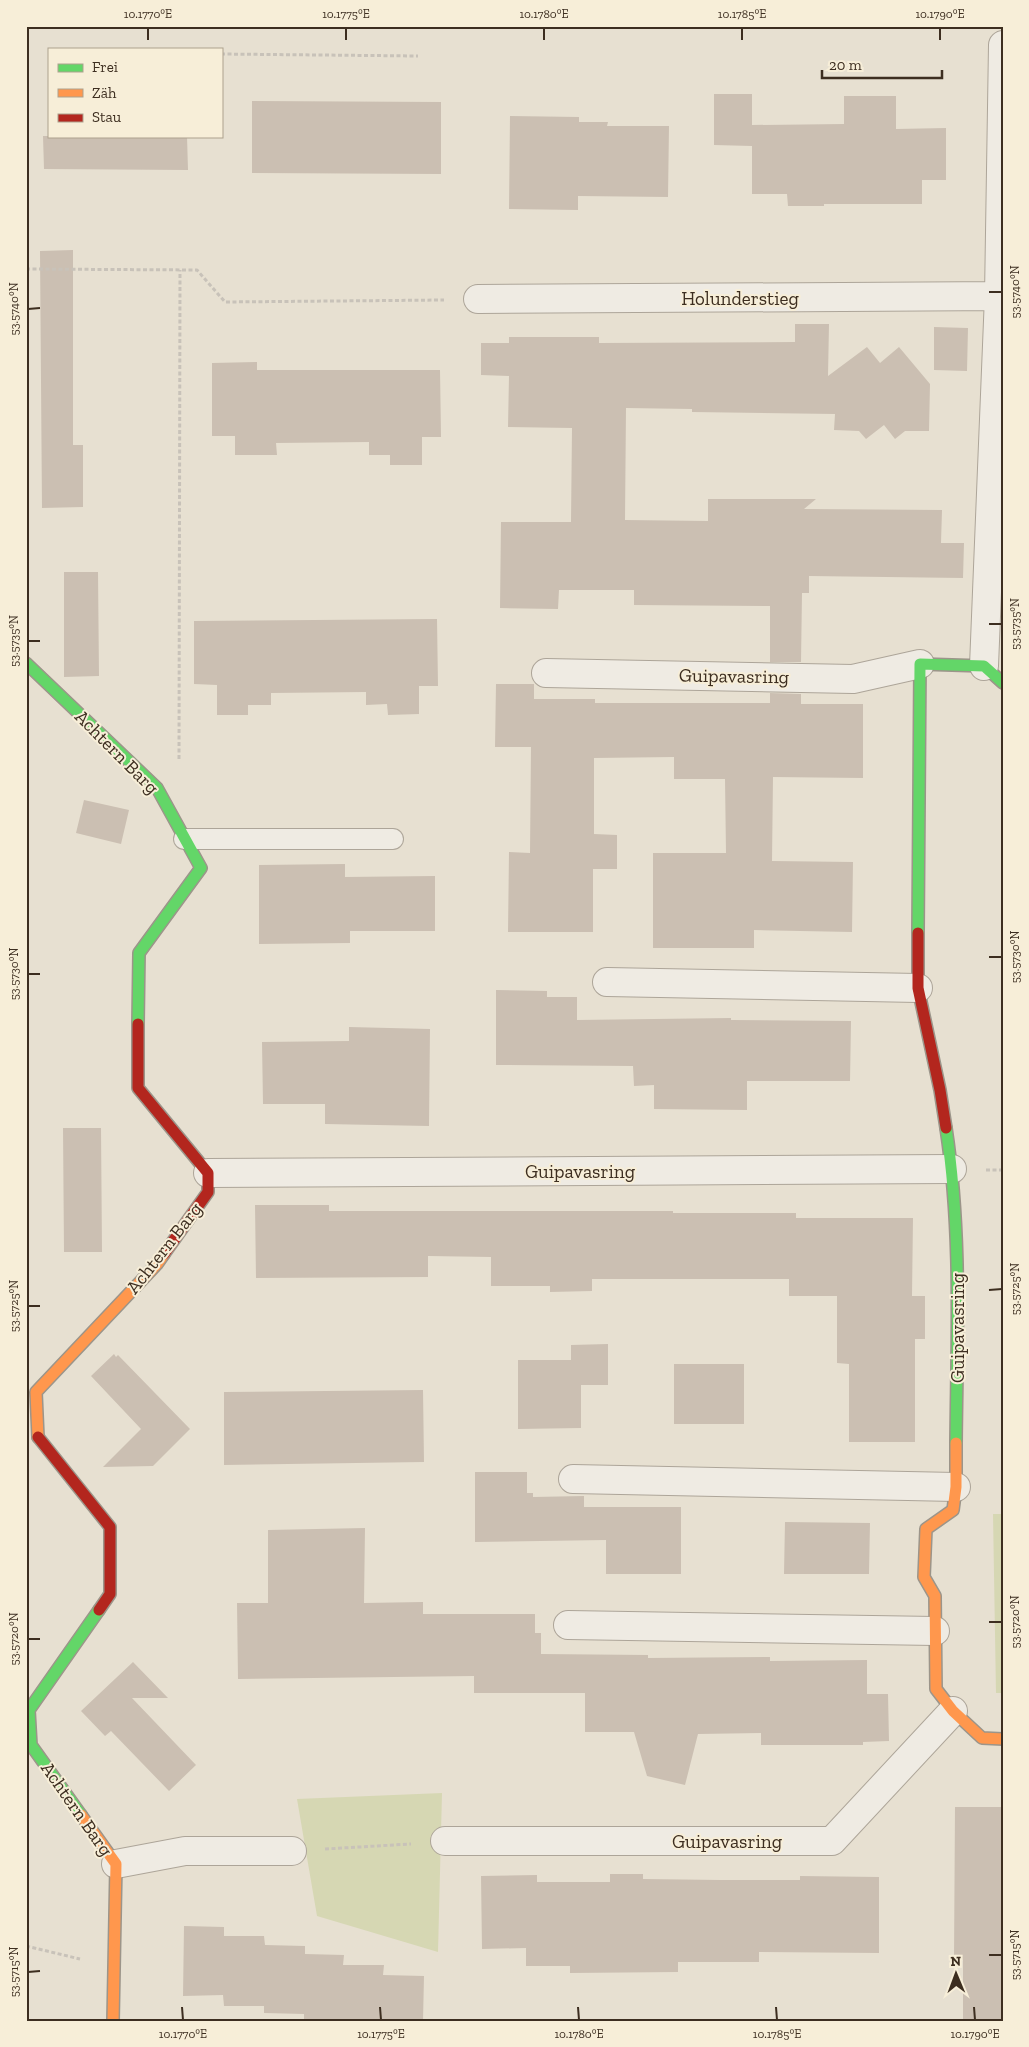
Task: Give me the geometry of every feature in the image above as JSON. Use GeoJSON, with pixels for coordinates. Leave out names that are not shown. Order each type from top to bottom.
{"type":"FeatureCollection","features":[{"type":"Feature","properties":{"kind":"street"},"geometry":{"type":"LineString","coordinates":[[993,674],[1001,296],[1003,45]]}},
{"type":"Feature","properties":{"kind":"street","name":"Holunderstieg"},"geometry":{"type":"LineString","coordinates":[[478,300],[1001,296]]}},
{"type":"Feature","properties":{"kind":"street","name":"Achtern Barg"},"geometry":{"type":"LineString","coordinates":[[26,663],[157,788],[201,868],[139,953],[138,1088],[208,1173],[208,1192],[157,1264],[36,1392],[38,1437],[110,1527],[110,1594],[29,1710],[31,1745],[116,1864],[113,2021]]}},
{"type":"Feature","properties":{"kind":"street","name":"Guipavasring"},"geometry":{"type":"LineString","coordinates":[[920,664],[918,988],[940,1090],[952,1169],[958,1265],[956,1487],[953,1510],[926,1529],[924,1578],[935,1596],[936,1689],[952,1711],[982,1738],[1003,1739]]}},
{"type":"Feature","properties":{"kind":"street","name":"Guipavasring"},"geometry":{"type":"LineString","coordinates":[[546,673],[853,679],[920,664],[993,674]]}},
{"type":"Feature","properties":{"kind":"street"},"geometry":{"type":"LineString","coordinates":[[607,982],[918,988]]}},
{"type":"Feature","properties":{"kind":"street","name":"Guipavasring"},"geometry":{"type":"LineString","coordinates":[[208,1173],[952,1169]]}},
{"type":"Feature","properties":{"kind":"street"},"geometry":{"type":"LineString","coordinates":[[573,1479],[956,1487]]}},
{"type":"Feature","properties":{"kind":"street"},"geometry":{"type":"LineString","coordinates":[[568,1625],[935,1630]]}},
{"type":"Feature","properties":{"kind":"street","name":"Guipavasring"},"geometry":{"type":"LineString","coordinates":[[445,1841],[832,1841],[952,1711]]}},
{"type":"Feature","properties":{"kind":"street","name":"Achtern Barg"},"geometry":{"type":"LineString","coordinates":[[116,1864],[185,1851],[292,1851]]}},
{"type":"Feature","properties":{"kind":"lane"},"geometry":{"type":"LineString","coordinates":[[184,839],[393,839]]}},
{"type":"Feature","properties":{"kind":"path"},"geometry":{"type":"LineString","coordinates":[[222,54],[418,56]]}},
{"type":"Feature","properties":{"kind":"path"},"geometry":{"type":"LineString","coordinates":[[26,270],[196,270],[225,302],[478,300]]}},
{"type":"Feature","properties":{"kind":"path"},"geometry":{"type":"LineString","coordinates":[[179,769],[180,270]]}},
{"type":"Feature","properties":{"kind":"path"},"geometry":{"type":"LineString","coordinates":[[292,1851],[445,1841]]}},
{"type":"Feature","properties":{"kind":"path"},"geometry":{"type":"LineString","coordinates":[[26,1946],[114,1968]]}},
{"type":"Feature","properties":{"kind":"green space"},"geometry":{"type":"Polygon","coordinates":[[[993,1514],[1003,1514],[1003,1693],[996,1693],[993,1514]]]}},
{"type":"Feature","properties":{"kind":"green space"},"geometry":{"type":"Polygon","coordinates":[[[442,1793],[438,1952],[317,1916],[297,1799],[442,1793]]]}},
{"type":"Feature","properties":{"kind":"building"},"geometry":{"type":"Polygon","coordinates":[[[714,94],[752,94],[752,125],[844,124],[844,96],[896,96],[896,129],[946,128],[946,180],[922,180],[922,204],[788,206],[787,194],[752,194],[752,146],[714,145],[714,94]]]}},
{"type":"Feature","properties":{"kind":"building"},"geometry":{"type":"Polygon","coordinates":[[[252,101],[441,102],[441,174],[252,173],[252,101]]]}},
{"type":"Feature","properties":{"kind":"building"},"geometry":{"type":"Polygon","coordinates":[[[510,116],[579,117],[579,122],[608,122],[607,126],[669,126],[668,197],[578,196],[578,210],[509,209],[510,116]]]}},
{"type":"Feature","properties":{"kind":"building"},"geometry":{"type":"Polygon","coordinates":[[[43,136],[48,136],[48,138],[187,138],[188,170],[44,169],[43,136]]]}},
{"type":"Feature","properties":{"kind":"building"},"geometry":{"type":"Polygon","coordinates":[[[73,250],[73,445],[83,445],[83,507],[42,508],[40,251],[73,250]]]}},
{"type":"Feature","properties":{"kind":"building"},"geometry":{"type":"Polygon","coordinates":[[[795,324],[829,324],[828,376],[867,347],[880,363],[899,347],[930,384],[929,431],[905,431],[895,439],[884,425],[866,439],[859,431],[834,430],[835,414],[692,412],[692,409],[626,408],[625,520],[708,521],[708,499],[816,499],[804,509],[942,510],[941,543],[964,543],[963,578],[809,576],[809,593],[802,593],[801,662],[770,662],[770,606],[634,605],[634,590],[559,590],[558,609],[500,608],[501,522],[571,522],[572,428],[508,427],[509,376],[481,375],[481,343],[509,343],[509,337],[599,337],[599,343],[795,342],[795,324]]]}},
{"type":"Feature","properties":{"kind":"building"},"geometry":{"type":"Polygon","coordinates":[[[934,327],[968,328],[967,371],[934,370],[934,327]]]}},
{"type":"Feature","properties":{"kind":"building"},"geometry":{"type":"Polygon","coordinates":[[[257,362],[257,370],[440,370],[441,437],[422,437],[422,465],[390,465],[390,455],[369,455],[369,442],[276,443],[277,455],[235,455],[235,436],[212,436],[212,363],[257,362]]]}},
{"type":"Feature","properties":{"kind":"building"},"geometry":{"type":"Polygon","coordinates":[[[64,572],[98,572],[99,676],[64,677],[64,572]]]}},
{"type":"Feature","properties":{"kind":"building"},"geometry":{"type":"Polygon","coordinates":[[[437,619],[438,686],[419,686],[419,714],[388,715],[387,704],[366,705],[366,692],[271,693],[271,705],[248,705],[248,715],[217,715],[217,685],[194,684],[194,621],[437,619]]]}},
{"type":"Feature","properties":{"kind":"building"},"geometry":{"type":"Polygon","coordinates":[[[496,684],[534,684],[534,699],[595,699],[595,703],[770,703],[770,693],[801,694],[801,704],[863,704],[863,778],[773,777],[772,861],[853,862],[852,932],[754,930],[754,948],[653,948],[653,853],[726,853],[725,779],[674,779],[674,757],[594,758],[594,834],[617,835],[617,869],[593,869],[593,932],[508,932],[509,852],[530,853],[531,747],[495,747],[496,684]]]}},
{"type":"Feature","properties":{"kind":"building"},"geometry":{"type":"Polygon","coordinates":[[[84,800],[129,810],[121,844],[76,833],[84,800]]]}},
{"type":"Feature","properties":{"kind":"building"},"geometry":{"type":"Polygon","coordinates":[[[345,864],[345,877],[435,876],[435,931],[350,931],[350,943],[259,944],[259,865],[345,864]]]}},
{"type":"Feature","properties":{"kind":"building"},"geometry":{"type":"Polygon","coordinates":[[[496,990],[547,991],[547,997],[577,997],[577,1020],[731,1018],[731,1020],[851,1021],[850,1081],[747,1081],[747,1110],[654,1109],[654,1085],[634,1086],[633,1066],[496,1065],[496,990]]]}},
{"type":"Feature","properties":{"kind":"building"},"geometry":{"type":"Polygon","coordinates":[[[349,1027],[430,1029],[429,1126],[325,1124],[325,1104],[263,1104],[262,1042],[349,1041],[349,1027]]]}},
{"type":"Feature","properties":{"kind":"building"},"geometry":{"type":"Polygon","coordinates":[[[63,1128],[101,1128],[102,1252],[64,1252],[63,1128]]]}},
{"type":"Feature","properties":{"kind":"building"},"geometry":{"type":"Polygon","coordinates":[[[255,1205],[329,1205],[329,1211],[673,1211],[673,1213],[796,1213],[796,1218],[913,1218],[912,1296],[925,1296],[925,1339],[915,1339],[915,1442],[849,1442],[849,1364],[837,1363],[837,1296],[789,1296],[789,1279],[592,1279],[592,1291],[550,1292],[550,1286],[491,1286],[491,1257],[428,1256],[428,1277],[256,1278],[255,1205]]]}},
{"type":"Feature","properties":{"kind":"building"},"geometry":{"type":"Polygon","coordinates":[[[608,1344],[608,1385],[581,1385],[581,1428],[518,1429],[518,1360],[571,1360],[571,1345],[608,1344]]]}},
{"type":"Feature","properties":{"kind":"building"},"geometry":{"type":"Polygon","coordinates":[[[114,1354],[116,1357],[118,1355],[190,1429],[153,1466],[103,1467],[141,1429],[91,1376],[114,1354]]]}},
{"type":"Feature","properties":{"kind":"building"},"geometry":{"type":"Polygon","coordinates":[[[674,1364],[744,1364],[744,1424],[674,1424],[674,1364]]]}},
{"type":"Feature","properties":{"kind":"building"},"geometry":{"type":"Polygon","coordinates":[[[423,1390],[424,1462],[224,1465],[224,1392],[423,1390]]]}},
{"type":"Feature","properties":{"kind":"building"},"geometry":{"type":"Polygon","coordinates":[[[475,1472],[527,1472],[527,1493],[533,1493],[533,1497],[584,1496],[584,1507],[681,1507],[681,1574],[606,1574],[606,1540],[475,1542],[475,1472]]]}},
{"type":"Feature","properties":{"kind":"building"},"geometry":{"type":"Polygon","coordinates":[[[785,1522],[870,1523],[869,1574],[784,1574],[785,1522]]]}},
{"type":"Feature","properties":{"kind":"building"},"geometry":{"type":"Polygon","coordinates":[[[365,1528],[364,1603],[423,1602],[423,1614],[535,1614],[535,1633],[541,1633],[541,1654],[648,1655],[648,1658],[770,1657],[770,1661],[867,1660],[867,1694],[888,1694],[889,1741],[863,1742],[863,1745],[761,1745],[761,1733],[698,1734],[685,1785],[647,1776],[634,1732],[585,1732],[585,1693],[474,1693],[474,1676],[238,1679],[237,1603],[268,1603],[268,1530],[365,1528]]]}},
{"type":"Feature","properties":{"kind":"building"},"geometry":{"type":"Polygon","coordinates":[[[133,1662],[168,1698],[132,1698],[196,1765],[169,1791],[111,1731],[105,1736],[81,1711],[133,1662]]]}},
{"type":"Feature","properties":{"kind":"building"},"geometry":{"type":"Polygon","coordinates":[[[955,1807],[1003,1807],[1003,2021],[963,2021],[963,1960],[954,1959],[955,1807]]]}},
{"type":"Feature","properties":{"kind":"building"},"geometry":{"type":"Polygon","coordinates":[[[610,1874],[643,1874],[643,1879],[720,1880],[800,1880],[800,1876],[879,1877],[879,1953],[759,1952],[759,1962],[678,1962],[678,1972],[570,1973],[570,1966],[526,1966],[526,1948],[482,1949],[481,1876],[537,1875],[537,1882],[610,1882],[610,1874]]]}},
{"type":"Feature","properties":{"kind":"building"},"geometry":{"type":"Polygon","coordinates":[[[184,1926],[224,1927],[224,1936],[264,1936],[265,1945],[305,1946],[305,1954],[344,1955],[343,1965],[384,1965],[383,1975],[424,1976],[423,2021],[304,2021],[304,2014],[264,2013],[264,2006],[224,2006],[223,1995],[183,1996],[184,1926]]]}},
{"type":"Feature","properties":{"kind":"traffic: fast"},"geometry":{"type":"LineString","coordinates":[[26,663],[157,788],[201,868],[139,953],[138,1024]]}},
{"type":"Feature","properties":{"kind":"traffic: fast"},"geometry":{"type":"LineString","coordinates":[[918,933],[920,664],[984,666],[1003,683]]}},
{"type":"Feature","properties":{"kind":"traffic: fast"},"geometry":{"type":"LineString","coordinates":[[946,1128],[951,1167],[956,1246],[956,1443]]}},
{"type":"Feature","properties":{"kind":"traffic: fast"},"geometry":{"type":"LineString","coordinates":[[81,1815],[31,1745],[29,1710],[99,1610]]}},
{"type":"Feature","properties":{"kind":"traffic: slow"},"geometry":{"type":"LineString","coordinates":[[38,1437],[36,1392],[157,1264],[164,1254]]}},
{"type":"Feature","properties":{"kind":"traffic: slow"},"geometry":{"type":"LineString","coordinates":[[956,1443],[956,1487],[953,1510],[926,1529],[924,1577],[935,1596],[936,1689],[953,1711],[982,1738],[1003,1739]]}},
{"type":"Feature","properties":{"kind":"traffic: slow"},"geometry":{"type":"LineString","coordinates":[[81,1815],[116,1864],[113,2021]]}},
{"type":"Feature","properties":{"kind":"traffic: jam"},"geometry":{"type":"LineString","coordinates":[[918,933],[918,988],[940,1090],[946,1128]]}},
{"type":"Feature","properties":{"kind":"traffic: jam"},"geometry":{"type":"LineString","coordinates":[[138,1024],[138,1088],[208,1173],[208,1192],[164,1254]]}},
{"type":"Feature","properties":{"kind":"traffic: jam"},"geometry":{"type":"LineString","coordinates":[[38,1437],[110,1527],[110,1594],[99,1610]]}}]}
